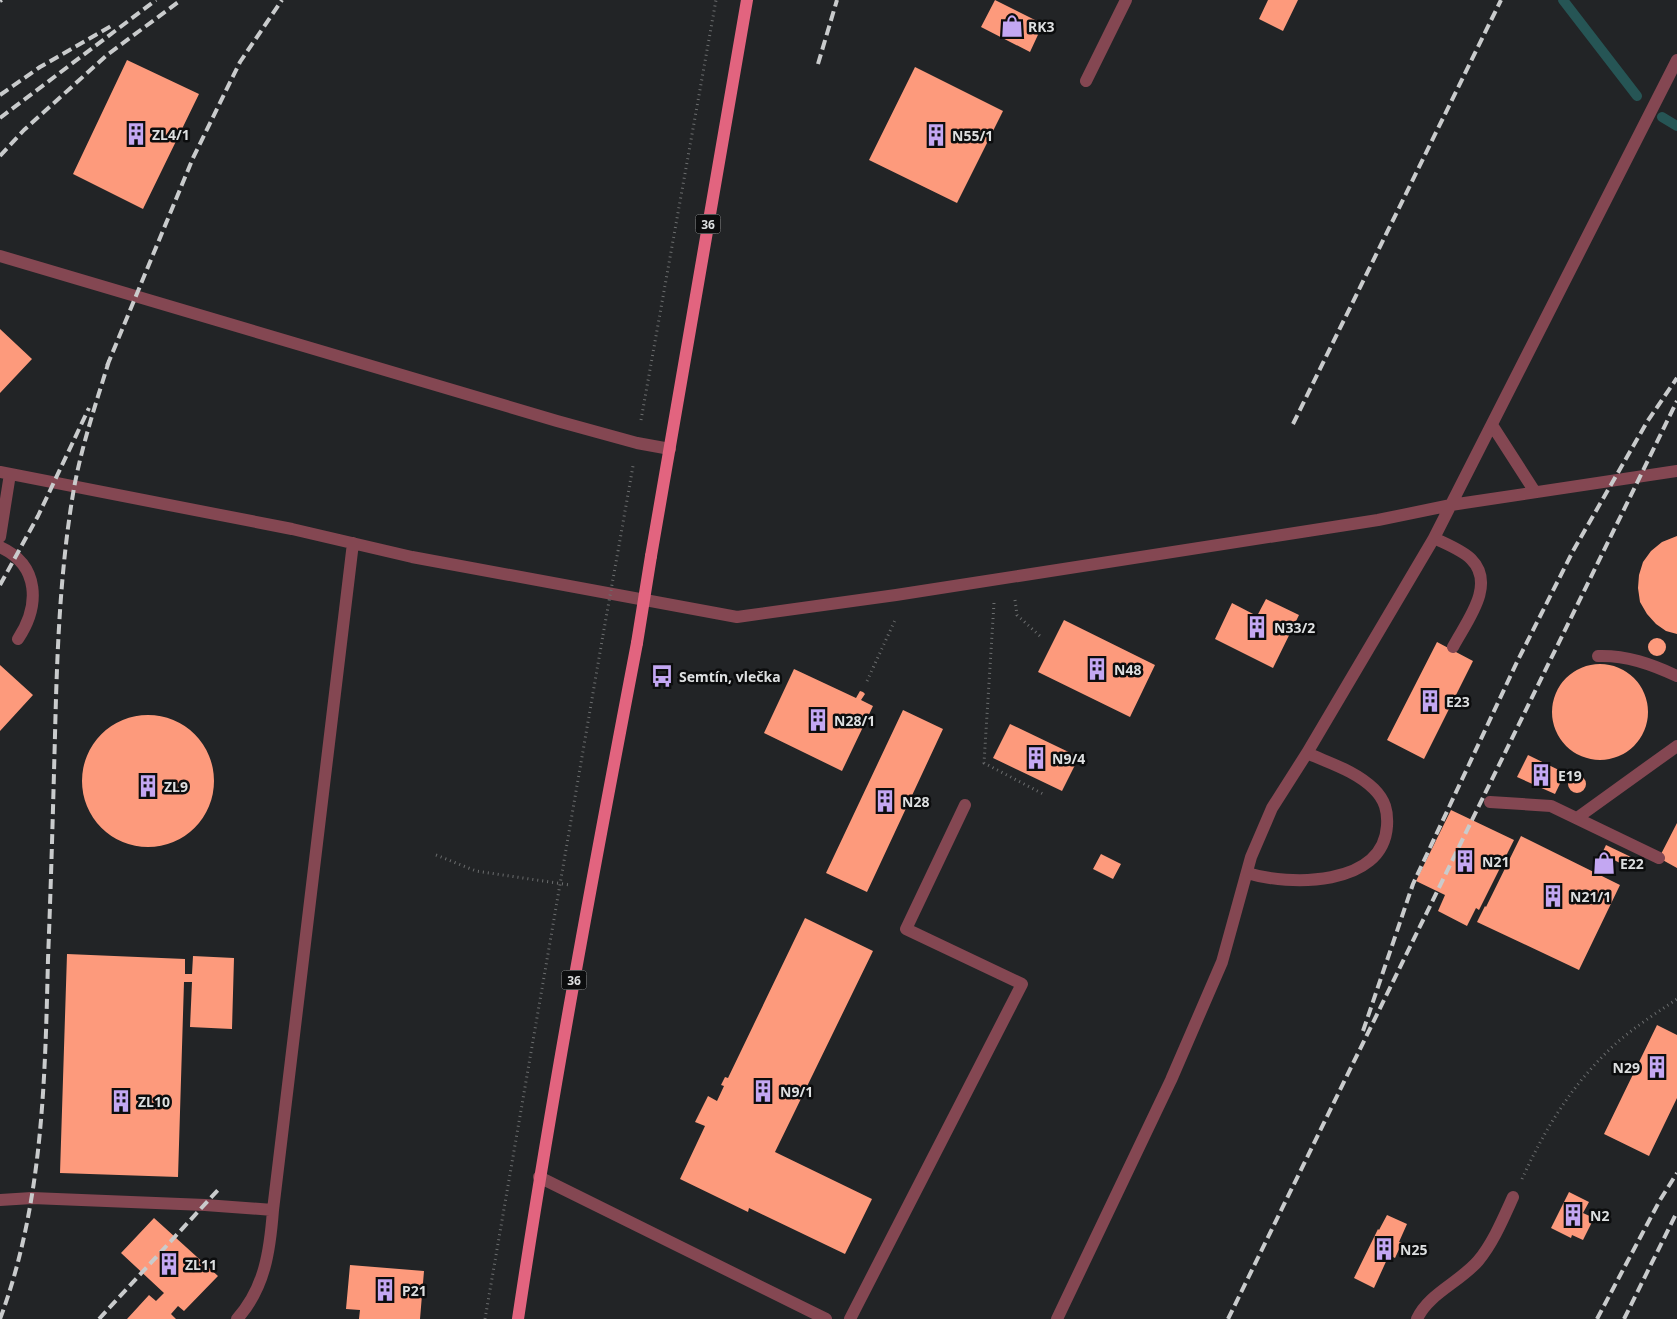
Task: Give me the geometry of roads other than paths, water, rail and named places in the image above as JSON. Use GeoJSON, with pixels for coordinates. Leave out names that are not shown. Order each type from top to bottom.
{"type":"FeatureCollection","features":[{"type":"Feature","properties":{"kind":"main road","name":"36"},"geometry":{"type":"LineString","coordinates":[[518,1319],[539,1177],[590,888],[637,642],[747,0]]}},
{"type":"Feature","properties":{"kind":"lane"},"geometry":{"type":"LineString","coordinates":[[1086,81],[1126,0]]}},
{"type":"Feature","properties":{"kind":"lane"},"geometry":{"type":"LineString","coordinates":[[1057,1319],[1171,1080],[1212,988],[1222,962],[1258,837],[1272,808],[1307,753],[1434,538],[1674,75],[1677,60]]}},
{"type":"Feature","properties":{"kind":"lane"},"geometry":{"type":"LineString","coordinates":[[0,256],[557,421],[637,443],[670,449]]}},
{"type":"Feature","properties":{"kind":"lane"},"geometry":{"type":"LineString","coordinates":[[1492,425],[1534,492]]}},
{"type":"Feature","properties":{"kind":"lane"},"geometry":{"type":"LineString","coordinates":[[0,537],[5,473],[292,528],[412,557],[737,618],[896,596],[1378,520],[1451,505],[1677,471]]}},
{"type":"Feature","properties":{"kind":"lane"},"geometry":{"type":"LineString","coordinates":[[1434,538],[1471,559],[1478,568],[1482,580],[1480,594],[1453,647]]}},
{"type":"Feature","properties":{"kind":"lane"},"geometry":{"type":"LineString","coordinates":[[237,1319],[253,1298],[264,1274],[271,1238],[353,543]]}},
{"type":"Feature","properties":{"kind":"lane"},"geometry":{"type":"LineString","coordinates":[[0,547],[10,553],[29,574],[33,593],[33,606],[30,617],[18,639]]}},
{"type":"Feature","properties":{"kind":"lane"},"geometry":{"type":"LineString","coordinates":[[1598,656],[1634,659],[1677,676]]}},
{"type":"Feature","properties":{"kind":"lane"},"geometry":{"type":"LineString","coordinates":[[1577,818],[1677,747]]}},
{"type":"Feature","properties":{"kind":"lane"},"geometry":{"type":"LineString","coordinates":[[1247,873],[1262,878],[1282,881],[1317,880],[1350,872],[1375,857],[1383,845],[1388,813],[1383,799],[1373,788],[1356,775],[1307,753]]}},
{"type":"Feature","properties":{"kind":"lane"},"geometry":{"type":"LineString","coordinates":[[1490,802],[1550,806],[1659,858]]}},
{"type":"Feature","properties":{"kind":"lane"},"geometry":{"type":"LineString","coordinates":[[850,1319],[1022,984],[906,929],[965,805]]}},
{"type":"Feature","properties":{"kind":"lane"},"geometry":{"type":"LineString","coordinates":[[539,1177],[826,1319]]}},
{"type":"Feature","properties":{"kind":"lane"},"geometry":{"type":"LineString","coordinates":[[0,1200],[32,1198],[204,1205],[273,1210]]}},
{"type":"Feature","properties":{"kind":"lane"},"geometry":{"type":"LineString","coordinates":[[1417,1319],[1422,1308],[1478,1261],[1500,1226],[1513,1198]]}},
{"type":"Feature","properties":{"kind":"waterway"},"geometry":{"type":"LineString","coordinates":[[1563,0],[1637,96]]}},
{"type":"Feature","properties":{"kind":"waterway"},"geometry":{"type":"LineString","coordinates":[[1662,117],[1677,126]]}},
{"type":"Feature","properties":{"kind":"railway"},"geometry":{"type":"LineString","coordinates":[[0,118],[156,0]]}},
{"type":"Feature","properties":{"kind":"railway"},"geometry":{"type":"LineString","coordinates":[[0,156],[24,130],[107,55],[181,0]]}},
{"type":"Feature","properties":{"kind":"railway"},"geometry":{"type":"LineString","coordinates":[[107,366],[193,158],[240,62],[282,0]]}},
{"type":"Feature","properties":{"kind":"railway"},"geometry":{"type":"LineString","coordinates":[[818,64],[837,0]]}},
{"type":"Feature","properties":{"kind":"railway"},"geometry":{"type":"LineString","coordinates":[[1293,424],[1501,0]]}},
{"type":"Feature","properties":{"kind":"railway"},"geometry":{"type":"LineString","coordinates":[[0,95],[40,67],[111,26]]}},
{"type":"Feature","properties":{"kind":"railway"},"geometry":{"type":"LineString","coordinates":[[0,1319],[25,1231],[33,1186],[43,1096],[58,642],[65,549],[77,472],[109,361]]}},
{"type":"Feature","properties":{"kind":"railway"},"geometry":{"type":"LineString","coordinates":[[1363,1031],[1413,884],[1517,662],[1573,551],[1647,422],[1677,378]]}},
{"type":"Feature","properties":{"kind":"railway"},"geometry":{"type":"LineString","coordinates":[[1228,1319],[1677,401]]}},
{"type":"Feature","properties":{"kind":"railway"},"geometry":{"type":"LineString","coordinates":[[0,585],[38,516],[89,408]]}},
{"type":"Feature","properties":{"kind":"railway"},"geometry":{"type":"LineString","coordinates":[[1597,1319],[1660,1200],[1677,1173]]}},
{"type":"Feature","properties":{"kind":"railway"},"geometry":{"type":"LineString","coordinates":[[99,1319],[218,1190]]}},
{"type":"Feature","properties":{"kind":"railway"},"geometry":{"type":"LineString","coordinates":[[1624,1319],[1677,1212]]}},
{"type":"Feature","properties":{"kind":"place","name":"RK3"},"geometry":{"type":"Point","coordinates":[1012,26]}},
{"type":"Feature","properties":{"kind":"place","name":"ZL4/1"},"geometry":{"type":"Point","coordinates":[136,134]}},
{"type":"Feature","properties":{"kind":"place","name":"N55/1"},"geometry":{"type":"Point","coordinates":[936,135]}},
{"type":"Feature","properties":{"kind":"place","name":"N33/2"},"geometry":{"type":"Point","coordinates":[1257,627]}},
{"type":"Feature","properties":{"kind":"place","name":"N48"},"geometry":{"type":"Point","coordinates":[1097,669]}},
{"type":"Feature","properties":{"kind":"place","name":"Semtín, vlečka"},"geometry":{"type":"Point","coordinates":[662,676]}},
{"type":"Feature","properties":{"kind":"place","name":"E23"},"geometry":{"type":"Point","coordinates":[1430,701]}},
{"type":"Feature","properties":{"kind":"place","name":"N28/1"},"geometry":{"type":"Point","coordinates":[818,720]}},
{"type":"Feature","properties":{"kind":"place","name":"N9/4"},"geometry":{"type":"Point","coordinates":[1036,758]}},
{"type":"Feature","properties":{"kind":"place","name":"E19"},"geometry":{"type":"Point","coordinates":[1541,775]}},
{"type":"Feature","properties":{"kind":"place","name":"ZL9"},"geometry":{"type":"Point","coordinates":[148,786]}},
{"type":"Feature","properties":{"kind":"place","name":"N28"},"geometry":{"type":"Point","coordinates":[885,801]}},
{"type":"Feature","properties":{"kind":"place","name":"N21"},"geometry":{"type":"Point","coordinates":[1465,861]}},
{"type":"Feature","properties":{"kind":"place","name":"E22"},"geometry":{"type":"Point","coordinates":[1604,863]}},
{"type":"Feature","properties":{"kind":"place","name":"N21/1"},"geometry":{"type":"Point","coordinates":[1553,896]}},
{"type":"Feature","properties":{"kind":"place","name":"N29"},"geometry":{"type":"Point","coordinates":[1657,1067]}},
{"type":"Feature","properties":{"kind":"place","name":"N9/1"},"geometry":{"type":"Point","coordinates":[763,1091]}},
{"type":"Feature","properties":{"kind":"place","name":"ZL10"},"geometry":{"type":"Point","coordinates":[121,1101]}},
{"type":"Feature","properties":{"kind":"place","name":"N2"},"geometry":{"type":"Point","coordinates":[1573,1215]}},
{"type":"Feature","properties":{"kind":"place","name":"N25"},"geometry":{"type":"Point","coordinates":[1384,1249]}},
{"type":"Feature","properties":{"kind":"place","name":"ZL11"},"geometry":{"type":"Point","coordinates":[169,1264]}},
{"type":"Feature","properties":{"kind":"place","name":"P21"},"geometry":{"type":"Point","coordinates":[385,1290]}}]}
